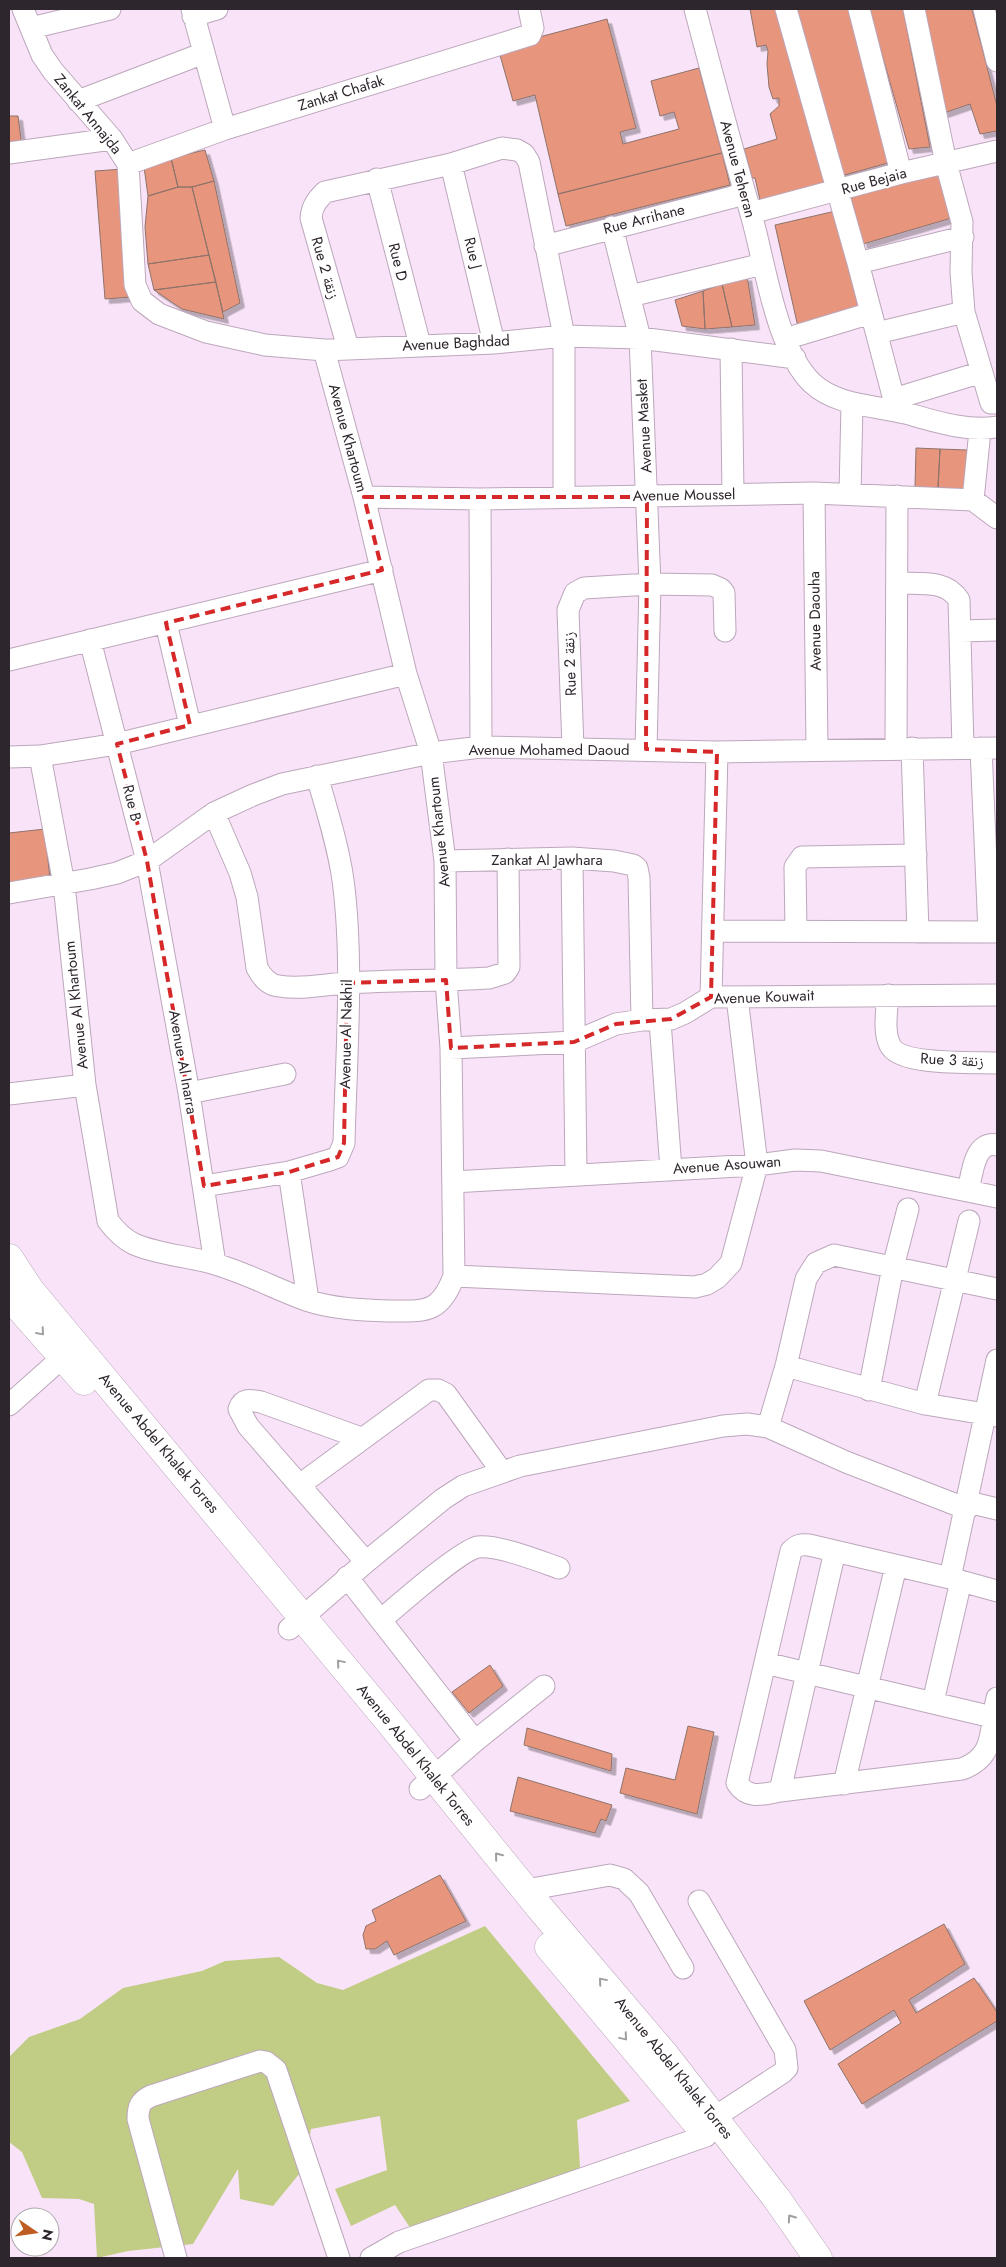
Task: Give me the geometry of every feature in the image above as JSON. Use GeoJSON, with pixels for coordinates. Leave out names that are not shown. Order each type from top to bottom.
{"type":"FeatureCollection","features":[{"type":"Feature","properties":{"kind":"main road","name":"Avenue Abdel Khalek Torres"},"geometry":{"type":"LineString","coordinates":[[9,1258],[30,1290],[295,1623],[710,2126],[777,2199],[818,2258]]}},
{"type":"Feature","properties":{"kind":"main road","name":"Avenue Abdel Khalek Torres"},"geometry":{"type":"LineString","coordinates":[[9,1296],[295,1623]]}},
{"type":"Feature","properties":{"kind":"main road","name":"Avenue Abdel Khalek Torres"},"geometry":{"type":"LineString","coordinates":[[427,1783],[526,1890],[710,2126],[796,2258]]}},
{"type":"Feature","properties":{"kind":"street"},"geometry":{"type":"LineString","coordinates":[[27,18],[110,9]]}},
{"type":"Feature","properties":{"kind":"street"},"geometry":{"type":"LineString","coordinates":[[217,9],[192,12],[225,128]]}},
{"type":"Feature","properties":{"kind":"street","name":"Zankat Chafak"},"geometry":{"type":"LineString","coordinates":[[128,164],[225,128],[530,35],[533,28],[529,9]]}},
{"type":"Feature","properties":{"kind":"street","name":"Avenue Teheran"},"geometry":{"type":"LineString","coordinates":[[695,9],[743,192],[784,334],[805,375],[828,394],[852,404],[896,405],[990,431]]}},
{"type":"Feature","properties":{"kind":"street"},"geometry":{"type":"LineString","coordinates":[[786,9],[896,405],[982,372]]}},
{"type":"Feature","properties":{"kind":"street"},"geometry":{"type":"LineString","coordinates":[[859,9],[901,173]]}},
{"type":"Feature","properties":{"kind":"street"},"geometry":{"type":"LineString","coordinates":[[914,9],[946,163],[962,222],[963,237],[960,255],[964,312],[991,404],[997,403]]}},
{"type":"Feature","properties":{"kind":"street"},"geometry":{"type":"LineString","coordinates":[[984,9],[997,61]]}},
{"type":"Feature","properties":{"kind":"street","name":"Zankat Annajda"},"geometry":{"type":"LineString","coordinates":[[27,18],[42,55],[53,71],[112,139],[128,164],[134,285]]}},
{"type":"Feature","properties":{"kind":"street"},"geometry":{"type":"LineString","coordinates":[[78,101],[204,53]]}},
{"type":"Feature","properties":{"kind":"street"},"geometry":{"type":"LineString","coordinates":[[9,152],[112,139]]}},
{"type":"Feature","properties":{"kind":"street"},"geometry":{"type":"LineString","coordinates":[[377,179],[451,164],[502,148],[516,150],[524,154],[529,162],[564,336],[564,496]]}},
{"type":"Feature","properties":{"kind":"street","name":"Rue Bejaia"},"geometry":{"type":"LineString","coordinates":[[750,214],[901,173],[997,151]]}},
{"type":"Feature","properties":{"kind":"street","name":"Rue J"},"geometry":{"type":"LineString","coordinates":[[451,164],[494,343]]}},
{"type":"Feature","properties":{"kind":"street","name":"Rue 2 زنقة"},"geometry":{"type":"LineString","coordinates":[[348,348],[311,218],[312,209],[317,199],[325,192],[377,179]]}},
{"type":"Feature","properties":{"kind":"street","name":"Rue D"},"geometry":{"type":"LineString","coordinates":[[377,179],[420,345]]}},
{"type":"Feature","properties":{"kind":"street","name":"Rue Arrihane"},"geometry":{"type":"LineString","coordinates":[[545,246],[733,197],[743,192]]}},
{"type":"Feature","properties":{"kind":"street","name":"Avenue Masket"},"geometry":{"type":"LineString","coordinates":[[612,227],[640,338],[650,584],[646,749]]}},
{"type":"Feature","properties":{"kind":"street"},"geometry":{"type":"LineString","coordinates":[[858,263],[963,237]]}},
{"type":"Feature","properties":{"kind":"street"},"geometry":{"type":"LineString","coordinates":[[630,296],[763,264]]}},
{"type":"Feature","properties":{"kind":"street","name":"Avenue Baghdad"},"geometry":{"type":"LineString","coordinates":[[134,285],[142,301],[159,314],[182,324],[256,344],[324,350],[494,343],[564,336],[640,338],[795,358]]}},
{"type":"Feature","properties":{"kind":"street"},"geometry":{"type":"LineString","coordinates":[[877,333],[964,312]]}},
{"type":"Feature","properties":{"kind":"street"},"geometry":{"type":"LineString","coordinates":[[784,334],[871,313]]}},
{"type":"Feature","properties":{"kind":"street"},"geometry":{"type":"LineString","coordinates":[[731,349],[732,494]]}},
{"type":"Feature","properties":{"kind":"street","name":"Avenue Khartoum"},"geometry":{"type":"LineString","coordinates":[[308,1300],[341,1308],[421,1311],[439,1303],[448,1294],[454,1276],[451,1048],[446,980],[445,861],[431,754],[406,674],[364,497],[324,350]]}},
{"type":"Feature","properties":{"kind":"street"},"geometry":{"type":"LineString","coordinates":[[850,494],[852,404]]}},
{"type":"Feature","properties":{"kind":"street"},"geometry":{"type":"LineString","coordinates":[[990,431],[973,500],[997,518]]}},
{"type":"Feature","properties":{"kind":"street","name":"Avenue Moussel"},"geometry":{"type":"LineString","coordinates":[[364,497],[480,499],[814,492],[973,500]]}},
{"type":"Feature","properties":{"kind":"street","name":"Avenue Daouha"},"geometry":{"type":"LineString","coordinates":[[814,492],[817,749]]}},
{"type":"Feature","properties":{"kind":"street"},"geometry":{"type":"LineString","coordinates":[[897,496],[897,583],[904,748],[916,856],[918,932]]}},
{"type":"Feature","properties":{"kind":"street"},"geometry":{"type":"LineString","coordinates":[[480,499],[481,747]]}},
{"type":"Feature","properties":{"kind":"street"},"geometry":{"type":"LineString","coordinates":[[9,660],[382,570]]}},
{"type":"Feature","properties":{"kind":"street"},"geometry":{"type":"LineString","coordinates":[[714,931],[993,932],[992,859],[980,748],[960,631],[959,600],[954,592],[938,585],[897,583]]}},
{"type":"Feature","properties":{"kind":"street"},"geometry":{"type":"LineString","coordinates":[[650,584],[712,585],[721,589],[724,594],[725,631]]}},
{"type":"Feature","properties":{"kind":"street","name":"Rue 2 زنقة"},"geometry":{"type":"LineString","coordinates":[[573,748],[568,610],[575,593],[584,588],[650,584]]}},
{"type":"Feature","properties":{"kind":"street"},"geometry":{"type":"LineString","coordinates":[[166,623],[190,725]]}},
{"type":"Feature","properties":{"kind":"street"},"geometry":{"type":"LineString","coordinates":[[960,631],[997,630]]}},
{"type":"Feature","properties":{"kind":"street","name":"Rue B"},"geometry":{"type":"LineString","coordinates":[[90,640],[147,861]]}},
{"type":"Feature","properties":{"kind":"street"},"geometry":{"type":"LineString","coordinates":[[11,757],[40,756],[117,744],[406,674]]}},
{"type":"Feature","properties":{"kind":"street","name":"Avenue Mohamed Daoud"},"geometry":{"type":"LineString","coordinates":[[9,893],[117,873],[147,861],[214,813],[268,789],[317,776],[431,754],[481,747],[717,752],[980,748]]}},
{"type":"Feature","properties":{"kind":"street"},"geometry":{"type":"LineString","coordinates":[[711,997],[717,752]]}},
{"type":"Feature","properties":{"kind":"street","name":"Avenue Al Khartoum"},"geometry":{"type":"LineString","coordinates":[[40,756],[64,884],[84,1085],[108,1221],[117,1232],[133,1244],[215,1264]]}},
{"type":"Feature","properties":{"kind":"street","name":"Avenue Al Nakhil"},"geometry":{"type":"LineString","coordinates":[[204,1186],[289,1172],[338,1157],[342,1151],[344,1143],[347,983],[346,903],[337,845],[317,776]]}},
{"type":"Feature","properties":{"kind":"street"},"geometry":{"type":"LineString","coordinates":[[214,813],[240,873],[247,897],[257,968],[261,976],[268,983],[278,986],[306,987],[347,983],[446,980],[498,976],[505,973],[509,967],[508,859]]}},
{"type":"Feature","properties":{"kind":"street"},"geometry":{"type":"LineString","coordinates":[[796,931],[795,867],[802,857],[916,856]]}},
{"type":"Feature","properties":{"kind":"street"},"geometry":{"type":"LineString","coordinates":[[572,858],[576,1175]]}},
{"type":"Feature","properties":{"kind":"street","name":"Zankat Al Jawhara"},"geometry":{"type":"LineString","coordinates":[[445,861],[572,858],[628,862],[637,868],[651,1020]]}},
{"type":"Feature","properties":{"kind":"street","name":"Avenue Al Inarra"},"geometry":{"type":"LineString","coordinates":[[147,861],[189,1094],[215,1264]]}},
{"type":"Feature","properties":{"kind":"street","name":"Rue 3 زنقة"},"geometry":{"type":"LineString","coordinates":[[888,995],[887,1037],[890,1047],[908,1058],[997,1062]]}},
{"type":"Feature","properties":{"kind":"street","name":"Avenue Kouwait"},"geometry":{"type":"LineString","coordinates":[[451,1048],[574,1042],[616,1024],[671,1019],[711,997],[997,995]]}},
{"type":"Feature","properties":{"kind":"street"},"geometry":{"type":"LineString","coordinates":[[454,1276],[695,1287],[707,1284],[717,1278],[731,1263],[757,1165],[737,997]]}},
{"type":"Feature","properties":{"kind":"street"},"geometry":{"type":"LineString","coordinates":[[651,1020],[671,1170]]}},
{"type":"Feature","properties":{"kind":"street"},"geometry":{"type":"LineString","coordinates":[[189,1094],[285,1074]]}},
{"type":"Feature","properties":{"kind":"street"},"geometry":{"type":"LineString","coordinates":[[9,1094],[84,1085]]}},
{"type":"Feature","properties":{"kind":"street"},"geometry":{"type":"LineString","coordinates":[[968,1191],[978,1152],[984,1146],[997,1145]]}},
{"type":"Feature","properties":{"kind":"street","name":"Avenue Asouwan"},"geometry":{"type":"LineString","coordinates":[[453,1182],[757,1165],[795,1160],[821,1161],[997,1197]]}},
{"type":"Feature","properties":{"kind":"street"},"geometry":{"type":"LineString","coordinates":[[215,1264],[308,1300],[289,1172]]}},
{"type":"Feature","properties":{"kind":"street"},"geometry":{"type":"LineString","coordinates":[[869,1390],[893,1266],[908,1209]]}},
{"type":"Feature","properties":{"kind":"street"},"geometry":{"type":"LineString","coordinates":[[925,1404],[969,1221]]}},
{"type":"Feature","properties":{"kind":"street"},"geometry":{"type":"LineString","coordinates":[[768,1427],[786,1366],[806,1279],[816,1263],[834,1255],[997,1289]]}},
{"type":"Feature","properties":{"kind":"street"},"geometry":{"type":"LineString","coordinates":[[9,1405],[63,1357]]}},
{"type":"Feature","properties":{"kind":"street"},"geometry":{"type":"LineString","coordinates":[[933,1702],[956,1580],[967,1505],[991,1415],[997,1360]]}},
{"type":"Feature","properties":{"kind":"street"},"geometry":{"type":"LineString","coordinates":[[786,1366],[925,1404],[991,1415]]}},
{"type":"Feature","properties":{"kind":"street"},"geometry":{"type":"LineString","coordinates":[[301,1484],[361,1438],[430,1390],[438,1390],[446,1394],[502,1472]]}},
{"type":"Feature","properties":{"kind":"street"},"geometry":{"type":"LineString","coordinates":[[361,1438],[261,1402],[247,1400],[241,1403],[239,1409],[248,1426],[301,1484],[366,1562]]}},
{"type":"Feature","properties":{"kind":"street"},"geometry":{"type":"LineString","coordinates":[[295,1623],[443,1498],[463,1486],[520,1466],[723,1426],[747,1424],[768,1427],[846,1462],[967,1505],[997,1509]]}},
{"type":"Feature","properties":{"kind":"street"},"geometry":{"type":"LineString","coordinates":[[765,1664],[933,1702],[995,1708],[990,1743],[983,1756],[975,1764],[962,1768],[844,1784],[780,1790],[757,1796],[741,1789],[737,1783],[791,1551],[800,1544],[997,1591]]}},
{"type":"Feature","properties":{"kind":"street"},"geometry":{"type":"LineString","coordinates":[[381,1620],[456,1559],[477,1547],[494,1548],[560,1568]]}},
{"type":"Feature","properties":{"kind":"street"},"geometry":{"type":"LineString","coordinates":[[780,1790],[835,1551]]}},
{"type":"Feature","properties":{"kind":"street"},"geometry":{"type":"LineString","coordinates":[[844,1784],[896,1566]]}},
{"type":"Feature","properties":{"kind":"street"},"geometry":{"type":"LineString","coordinates":[[347,1578],[475,1741]]}},
{"type":"Feature","properties":{"kind":"street"},"geometry":{"type":"LineString","coordinates":[[427,1783],[475,1741],[544,1686]]}},
{"type":"Feature","properties":{"kind":"street"},"geometry":{"type":"LineString","coordinates":[[526,1890],[610,1875],[624,1879],[639,1892],[683,1968]]}},
{"type":"Feature","properties":{"kind":"street"},"geometry":{"type":"LineString","coordinates":[[370,2258],[398,2242],[710,2126],[787,2068],[785,2050],[699,1901]]}},
{"type":"Feature","properties":{"kind":"street"},"geometry":{"type":"LineString","coordinates":[[176,2258],[138,2119],[138,2108],[143,2100],[151,2096],[260,2061],[266,2062],[276,2070],[339,2258]]}},
{"type":"Feature","properties":{"kind":"highlighted area"},"geometry":{"type":"Polygon","coordinates":[[[364,497],[647,497],[646,749],[717,752],[711,997],[671,1019],[616,1024],[574,1042],[451,1048],[446,980],[347,983],[344,1143],[338,1157],[289,1172],[204,1186],[147,861],[117,744],[190,725],[166,623],[382,570],[364,497]]]}},
{"type":"Feature","properties":{"kind":"green space"},"geometry":{"type":"Polygon","coordinates":[[[485,1926],[630,2101],[577,2120],[580,2167],[559,2188],[415,2235],[395,2205],[351,2226],[335,2189],[387,2170],[380,2116],[311,2129],[304,2168],[273,2206],[240,2199],[238,2169],[193,2244],[128,2251],[97,2258],[94,2204],[79,2199],[42,2198],[22,2152],[9,2142],[9,2057],[29,2037],[80,2019],[123,1988],[202,1971],[225,1961],[279,1957],[317,1983],[343,1990],[485,1926]]]}},
{"type":"Feature","properties":{"kind":"building"},"geometry":{"type":"Polygon","coordinates":[[[750,9],[780,9],[828,191],[760,200],[755,178],[752,178],[744,149],[777,139],[770,114],[779,106],[779,98],[773,99],[769,87],[768,51],[766,45],[757,47],[750,9]]]}},
{"type":"Feature","properties":{"kind":"building"},"geometry":{"type":"Polygon","coordinates":[[[792,9],[851,9],[888,163],[841,176],[792,9]]]}},
{"type":"Feature","properties":{"kind":"building"},"geometry":{"type":"Polygon","coordinates":[[[869,9],[903,9],[930,147],[909,149],[869,9]]]}},
{"type":"Feature","properties":{"kind":"building"},"geometry":{"type":"Polygon","coordinates":[[[921,9],[972,9],[997,106],[997,131],[980,134],[970,104],[944,113],[921,9]]]}},
{"type":"Feature","properties":{"kind":"building"},"geometry":{"type":"Polygon","coordinates":[[[607,19],[636,128],[620,132],[623,144],[679,129],[674,112],[660,116],[651,81],[699,68],[722,153],[558,194],[535,95],[513,101],[498,48],[607,19]]]}},
{"type":"Feature","properties":{"kind":"building"},"geometry":{"type":"Polygon","coordinates":[[[9,116],[18,116],[22,147],[9,148],[9,116]]]}},
{"type":"Feature","properties":{"kind":"building"},"geometry":{"type":"Polygon","coordinates":[[[205,150],[214,181],[192,187],[178,187],[171,158],[205,150]]]}},
{"type":"Feature","properties":{"kind":"building"},"geometry":{"type":"Polygon","coordinates":[[[722,153],[730,185],[566,226],[558,194],[722,153]]]}},
{"type":"Feature","properties":{"kind":"building"},"geometry":{"type":"Polygon","coordinates":[[[171,158],[178,187],[148,196],[144,167],[171,158]]]}},
{"type":"Feature","properties":{"kind":"building"},"geometry":{"type":"Polygon","coordinates":[[[941,166],[955,217],[863,244],[850,194],[941,166]]]}},
{"type":"Feature","properties":{"kind":"building"},"geometry":{"type":"Polygon","coordinates":[[[123,169],[131,297],[105,299],[95,171],[123,169]]]}},
{"type":"Feature","properties":{"kind":"building"},"geometry":{"type":"Polygon","coordinates":[[[214,181],[240,303],[223,312],[192,187],[214,181]]]}},
{"type":"Feature","properties":{"kind":"building"},"geometry":{"type":"Polygon","coordinates":[[[178,187],[192,187],[209,255],[148,264],[145,227],[148,196],[178,187]]]}},
{"type":"Feature","properties":{"kind":"building"},"geometry":{"type":"Polygon","coordinates":[[[840,210],[866,310],[798,327],[775,225],[840,210]]]}},
{"type":"Feature","properties":{"kind":"building"},"geometry":{"type":"Polygon","coordinates":[[[209,255],[216,282],[154,290],[148,264],[209,255]]]}},
{"type":"Feature","properties":{"kind":"building"},"geometry":{"type":"Polygon","coordinates":[[[747,276],[755,325],[732,327],[722,284],[747,276]]]}},
{"type":"Feature","properties":{"kind":"building"},"geometry":{"type":"Polygon","coordinates":[[[216,282],[224,319],[182,309],[154,290],[216,282]]]}},
{"type":"Feature","properties":{"kind":"building"},"geometry":{"type":"Polygon","coordinates":[[[722,284],[732,327],[705,329],[703,291],[722,284]]]}},
{"type":"Feature","properties":{"kind":"building"},"geometry":{"type":"Polygon","coordinates":[[[703,291],[705,329],[682,326],[675,300],[703,291]]]}},
{"type":"Feature","properties":{"kind":"building"},"geometry":{"type":"Polygon","coordinates":[[[916,448],[940,449],[938,488],[915,487],[916,448]]]}},
{"type":"Feature","properties":{"kind":"building"},"geometry":{"type":"Polygon","coordinates":[[[940,449],[967,450],[964,489],[938,488],[940,449]]]}},
{"type":"Feature","properties":{"kind":"building"},"geometry":{"type":"Polygon","coordinates":[[[45,829],[50,880],[9,886],[9,833],[45,829]]]}},
{"type":"Feature","properties":{"kind":"building"},"geometry":{"type":"Polygon","coordinates":[[[490,1665],[503,1686],[469,1713],[452,1692],[490,1665]]]}},
{"type":"Feature","properties":{"kind":"building"},"geometry":{"type":"Polygon","coordinates":[[[688,1726],[714,1732],[697,1814],[620,1793],[626,1768],[675,1780],[688,1726]]]}},
{"type":"Feature","properties":{"kind":"building"},"geometry":{"type":"Polygon","coordinates":[[[527,1728],[612,1754],[611,1771],[524,1745],[527,1728]]]}},
{"type":"Feature","properties":{"kind":"building"},"geometry":{"type":"Polygon","coordinates":[[[518,1777],[612,1805],[606,1821],[601,1819],[595,1833],[510,1811],[518,1777]]]}},
{"type":"Feature","properties":{"kind":"building"},"geometry":{"type":"Polygon","coordinates":[[[440,1875],[466,1921],[394,1955],[387,1941],[375,1949],[366,1949],[363,1935],[366,1926],[376,1921],[372,1910],[440,1875]]]}},
{"type":"Feature","properties":{"kind":"building"},"geometry":{"type":"Polygon","coordinates":[[[944,1924],[965,1964],[909,2000],[916,2013],[974,1978],[997,2012],[997,2021],[862,2104],[838,2064],[901,2023],[894,2010],[830,2050],[804,2001],[944,1924]]]}}]}
